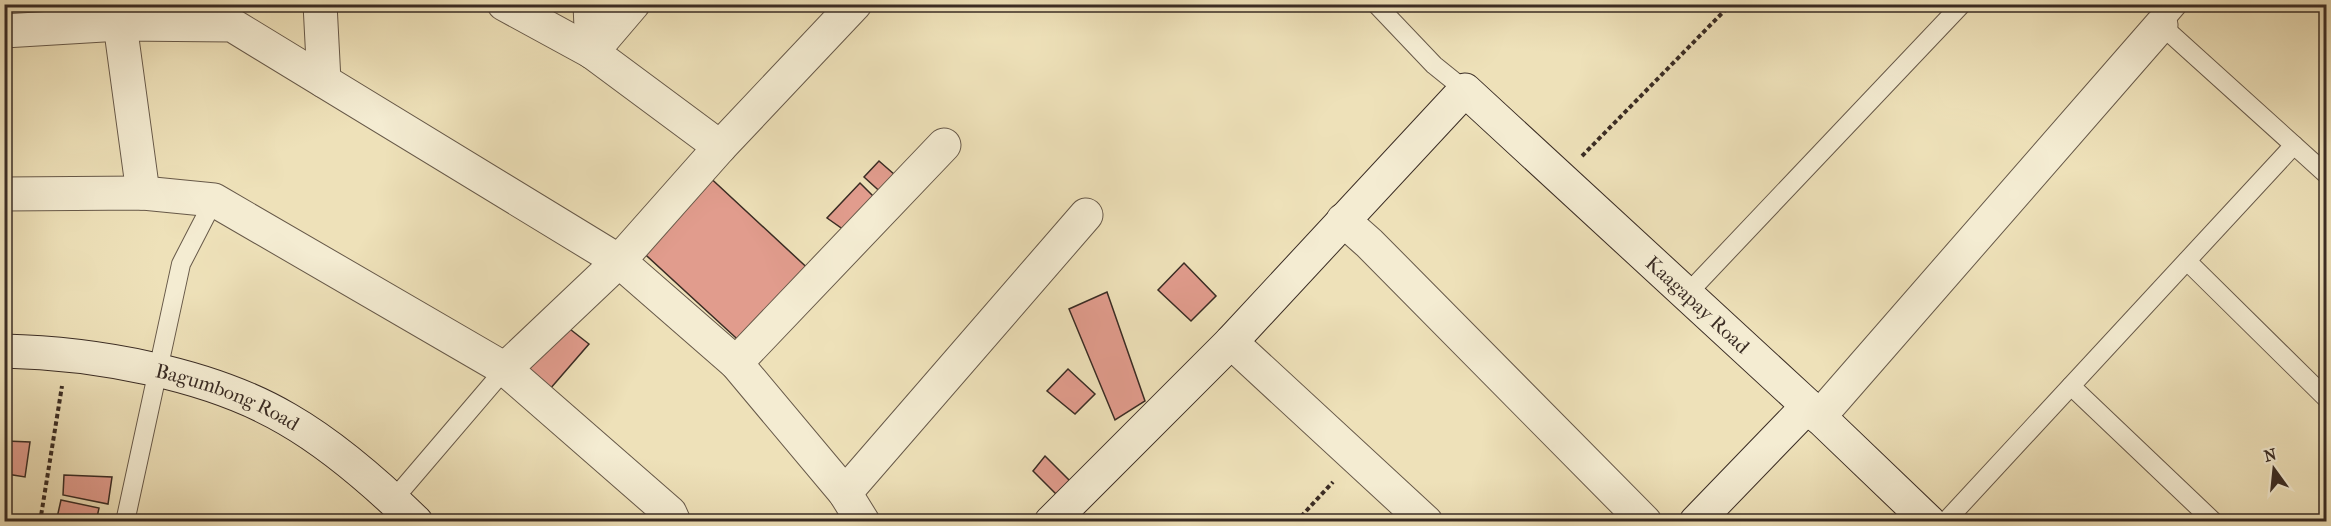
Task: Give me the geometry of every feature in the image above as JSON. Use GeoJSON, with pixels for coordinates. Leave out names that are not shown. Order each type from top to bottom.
{"type":"FeatureCollection","features":[{"type":"Feature","properties":{"kind":"street"},"geometry":{"type":"LineString","coordinates":[[320,4],[324,81]]}},
{"type":"Feature","properties":{"kind":"street"},"geometry":{"type":"LineString","coordinates":[[504,4],[592,52],[720,147]]}},
{"type":"Feature","properties":{"kind":"street"},"geometry":{"type":"LineString","coordinates":[[590,4],[592,52]]}},
{"type":"Feature","properties":{"kind":"street"},"geometry":{"type":"LineString","coordinates":[[592,52],[633,4]]}},
{"type":"Feature","properties":{"kind":"street"},"geometry":{"type":"LineString","coordinates":[[506,369],[619,261],[720,147],[855,4]]}},
{"type":"Feature","properties":{"kind":"street"},"geometry":{"type":"LineString","coordinates":[[1696,522],[1813,411],[2170,15]]}},
{"type":"Feature","properties":{"kind":"street"},"geometry":{"type":"LineString","coordinates":[[120,24],[143,193]]}},
{"type":"Feature","properties":{"kind":"street"},"geometry":{"type":"LineString","coordinates":[[4,30],[120,24],[232,25],[619,261],[736,363],[845,493],[863,522]]}},
{"type":"Feature","properties":{"kind":"street"},"geometry":{"type":"LineString","coordinates":[[1051,522],[1231,342],[1465,90]]}},
{"type":"Feature","properties":{"kind":"street","name":"Kaagapay Road"},"geometry":{"type":"LineString","coordinates":[[1465,90],[1813,411],[1929,522]]}},
{"type":"Feature","properties":{"kind":"street"},"geometry":{"type":"LineString","coordinates":[[736,363],[945,145]]}},
{"type":"Feature","properties":{"kind":"street"},"geometry":{"type":"LineString","coordinates":[[4,194],[143,193],[214,200],[506,369],[670,513],[674,522]]}},
{"type":"Feature","properties":{"kind":"street"},"geometry":{"type":"LineString","coordinates":[[845,493],[1086,215]]}},
{"type":"Feature","properties":{"kind":"street"},"geometry":{"type":"LineString","coordinates":[[1344,220],[1645,522]]}},
{"type":"Feature","properties":{"kind":"street"},"geometry":{"type":"LineString","coordinates":[[1231,342],[1426,522]]}},
{"type":"Feature","properties":{"kind":"street","name":"Bagumbong Road"},"geometry":{"type":"LineString","coordinates":[[4,351],[122,363],[212,386],[248,399],[287,418],[332,449],[405,511]]}},
{"type":"Feature","properties":{"kind":"lane"},"geometry":{"type":"LineString","coordinates":[[1376,4],[1434,65],[1465,90]]}},
{"type":"Feature","properties":{"kind":"lane"},"geometry":{"type":"LineString","coordinates":[[1687,294],[1962,4]]}},
{"type":"Feature","properties":{"kind":"lane"},"geometry":{"type":"LineString","coordinates":[[2170,15],[2294,145],[2326,174]]}},
{"type":"Feature","properties":{"kind":"lane"},"geometry":{"type":"LineString","coordinates":[[1945,522],[2294,145]]}},
{"type":"Feature","properties":{"kind":"lane"},"geometry":{"type":"LineString","coordinates":[[125,522],[181,264],[214,200]]}},
{"type":"Feature","properties":{"kind":"lane"},"geometry":{"type":"LineString","coordinates":[[2187,261],[2326,398]]}},
{"type":"Feature","properties":{"kind":"lane"},"geometry":{"type":"LineString","coordinates":[[405,511],[506,369]]}},
{"type":"Feature","properties":{"kind":"lane"},"geometry":{"type":"LineString","coordinates":[[2071,386],[2214,522]]}},
{"type":"Feature","properties":{"kind":"path"},"geometry":{"type":"LineString","coordinates":[[1561,177],[1731,4]]}},
{"type":"Feature","properties":{"kind":"path"},"geometry":{"type":"LineString","coordinates":[[40,522],[67,356]]}},
{"type":"Feature","properties":{"kind":"path"},"geometry":{"type":"LineString","coordinates":[[1296,522],[1356,457]]}},
{"type":"Feature","properties":{"kind":"building"},"geometry":{"type":"Polygon","coordinates":[[[879,161],[903,182],[886,197],[864,177],[879,161]]]}},
{"type":"Feature","properties":{"kind":"building"},"geometry":{"type":"Polygon","coordinates":[[[704,172],[815,275],[747,348],[636,246],[704,172]]]}},
{"type":"Feature","properties":{"kind":"building"},"geometry":{"type":"Polygon","coordinates":[[[860,183],[879,202],[847,232],[827,218],[860,183]]]}},
{"type":"Feature","properties":{"kind":"building"},"geometry":{"type":"Polygon","coordinates":[[[1184,263],[1216,296],[1191,321],[1158,290],[1184,263]]]}},
{"type":"Feature","properties":{"kind":"building"},"geometry":{"type":"Polygon","coordinates":[[[1107,292],[1145,401],[1115,420],[1069,309],[1107,292]]]}},
{"type":"Feature","properties":{"kind":"building"},"geometry":{"type":"Polygon","coordinates":[[[566,326],[589,344],[543,397],[519,380],[566,326]]]}},
{"type":"Feature","properties":{"kind":"building"},"geometry":{"type":"Polygon","coordinates":[[[1068,369],[1095,394],[1075,414],[1047,391],[1068,369]]]}},
{"type":"Feature","properties":{"kind":"building"},"geometry":{"type":"Polygon","coordinates":[[[6,441],[30,442],[25,477],[7,474],[6,441]]]}},
{"type":"Feature","properties":{"kind":"building"},"geometry":{"type":"Polygon","coordinates":[[[1045,456],[1076,487],[1061,499],[1033,471],[1045,456]]]}},
{"type":"Feature","properties":{"kind":"building"},"geometry":{"type":"Polygon","coordinates":[[[64,475],[112,477],[108,504],[63,495],[64,475]]]}},
{"type":"Feature","properties":{"kind":"building"},"geometry":{"type":"Polygon","coordinates":[[[61,500],[99,508],[96,522],[56,522],[61,500]]]}}]}
